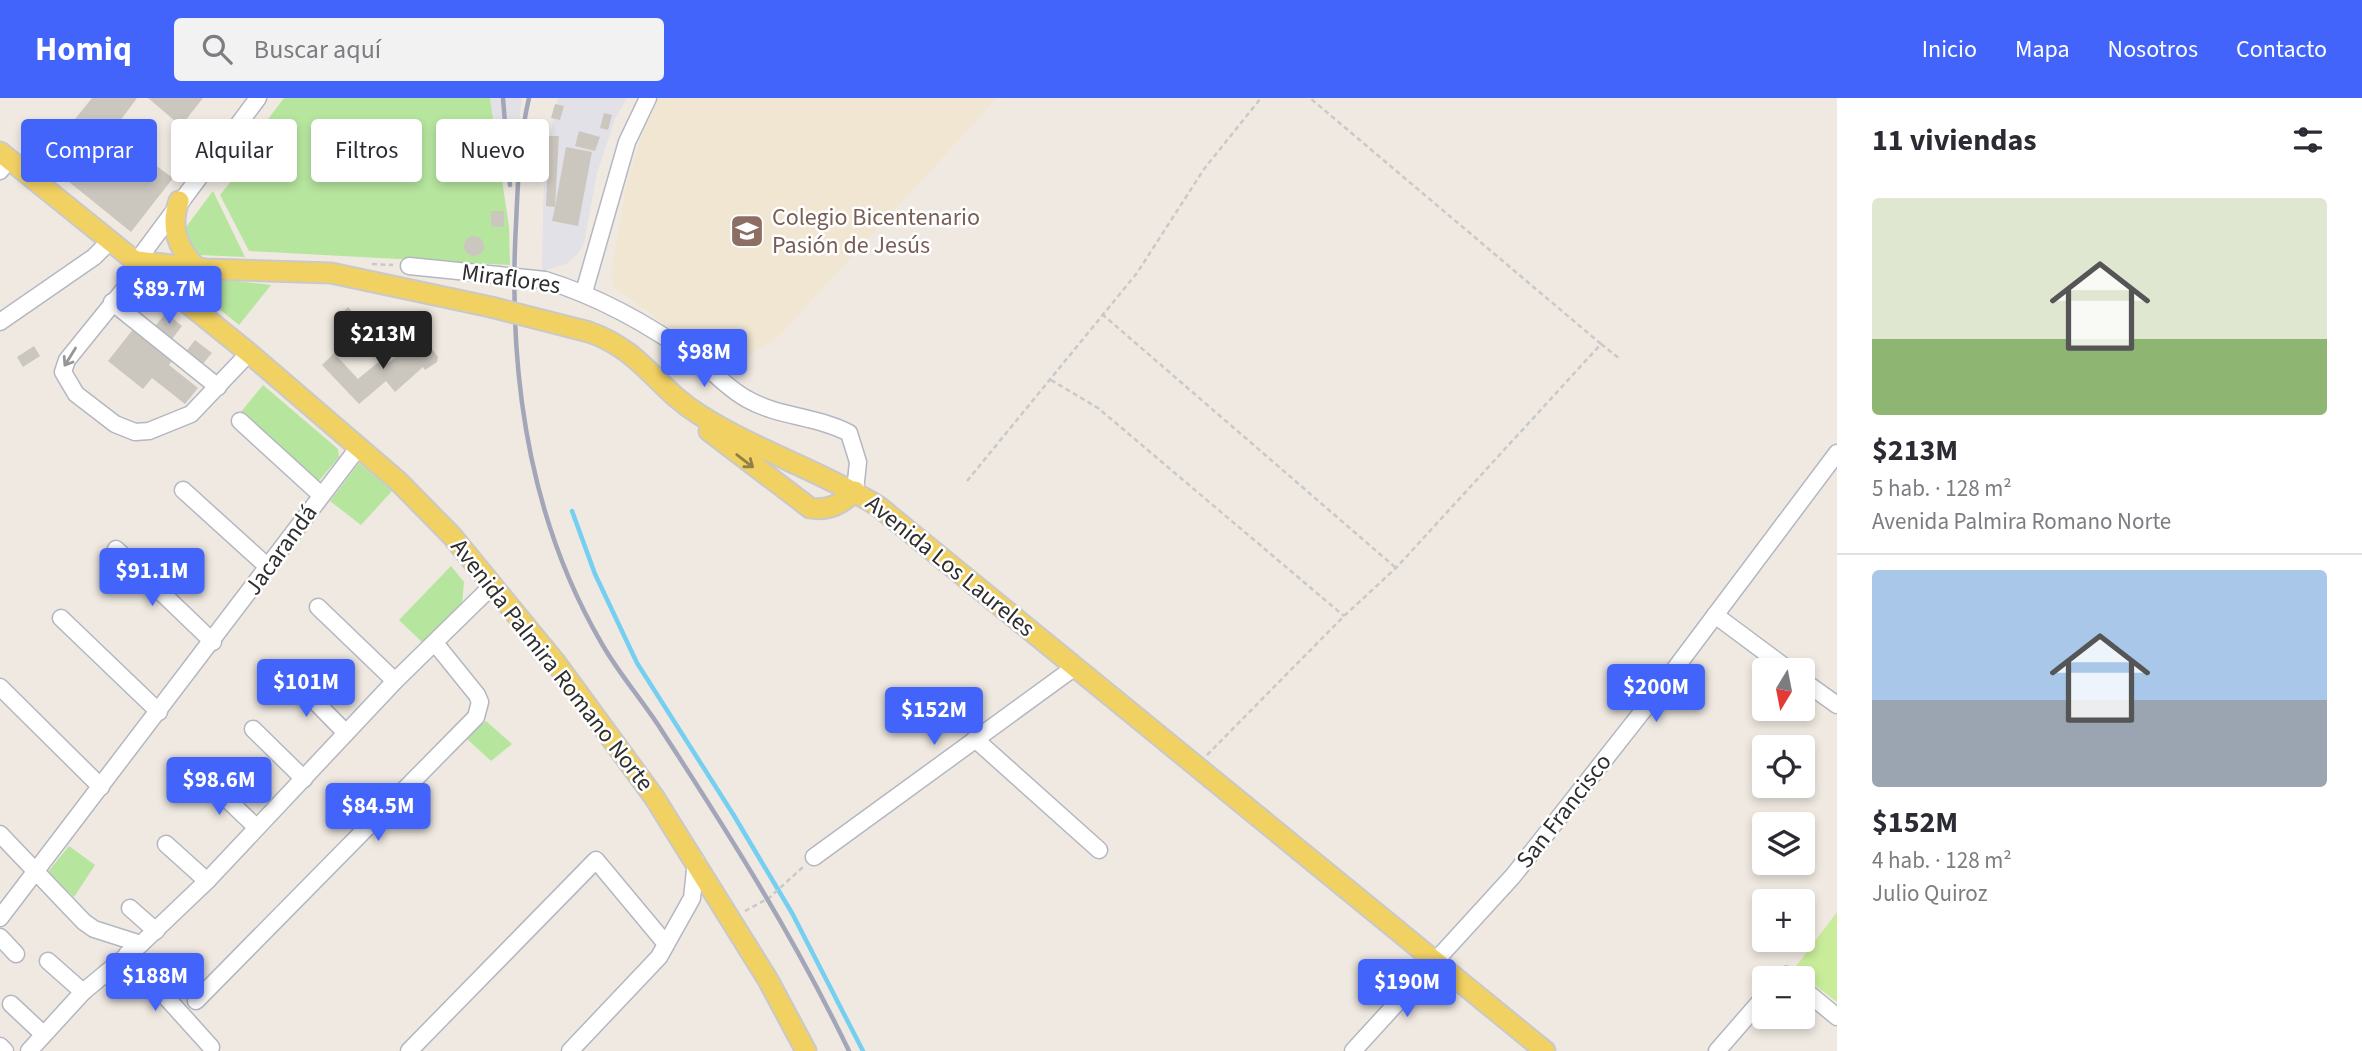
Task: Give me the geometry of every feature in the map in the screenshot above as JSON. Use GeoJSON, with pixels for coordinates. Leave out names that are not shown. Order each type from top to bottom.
{"type":"FeatureCollection","features":[{"type":"Feature","properties":{"kind":"main road","name":"Avenida Palmira Romano Norte"},"geometry":{"type":"LineString","coordinates":[[3,161],[111,240],[250,353],[399,482],[443,527],[576,689],[654,797],[732,919],[806,1051]]}},
{"type":"Feature","properties":{"kind":"main road"},"geometry":{"type":"LineString","coordinates":[[179,201],[175,226],[178,244],[202,269],[194,276],[189,286],[193,307]]}},
{"type":"Feature","properties":{"kind":"main road","name":"Avenida Los Laureles"},"geometry":{"type":"LineString","coordinates":[[140,263],[202,269],[331,273],[491,307],[614,341],[635,356],[697,413],[769,454],[855,491],[883,509],[1545,1051]]}},
{"type":"Feature","properties":{"kind":"main road"},"geometry":{"type":"LineString","coordinates":[[697,413],[710,431],[734,453],[810,509],[837,505],[855,491]]}},
{"type":"Feature","properties":{"kind":"street"},"geometry":{"type":"LineString","coordinates":[[250,353],[191,414],[149,431],[124,429],[76,394],[65,377],[64,365],[140,263],[179,201],[258,98]]}},
{"type":"Feature","properties":{"kind":"street"},"geometry":{"type":"LineString","coordinates":[[584,292],[627,142],[648,98]]}},
{"type":"Feature","properties":{"kind":"street"},"geometry":{"type":"LineString","coordinates":[[0,322],[94,257],[111,240]]}},
{"type":"Feature","properties":{"kind":"street","name":"Miraflores"},"geometry":{"type":"LineString","coordinates":[[409,266],[545,279],[584,292],[675,345],[751,402],[824,422],[849,433],[858,462],[855,491]]}},
{"type":"Feature","properties":{"kind":"street"},"geometry":{"type":"LineString","coordinates":[[112,302],[218,387]]}},
{"type":"Feature","properties":{"kind":"street"},"geometry":{"type":"LineString","coordinates":[[240,421],[321,495]]}},
{"type":"Feature","properties":{"kind":"street","name":"Jacarandá"},"geometry":{"type":"LineString","coordinates":[[0,918],[213,642],[358,448]]}},
{"type":"Feature","properties":{"kind":"street","name":"San Francisco"},"geometry":{"type":"LineString","coordinates":[[1353,1051],[1513,876],[1837,453]]}},
{"type":"Feature","properties":{"kind":"street"},"geometry":{"type":"LineString","coordinates":[[183,490],[268,567]]}},
{"type":"Feature","properties":{"kind":"street"},"geometry":{"type":"LineString","coordinates":[[116,549],[213,642]]}},
{"type":"Feature","properties":{"kind":"street"},"geometry":{"type":"LineString","coordinates":[[29,1051],[83,992],[156,931],[207,881],[396,681],[493,586]]}},
{"type":"Feature","properties":{"kind":"street"},"geometry":{"type":"LineString","coordinates":[[318,607],[396,681]]}},
{"type":"Feature","properties":{"kind":"street"},"geometry":{"type":"LineString","coordinates":[[1715,615],[1773,658]]}},
{"type":"Feature","properties":{"kind":"street"},"geometry":{"type":"LineString","coordinates":[[61,618],[159,712]]}},
{"type":"Feature","properties":{"kind":"street"},"geometry":{"type":"LineString","coordinates":[[196,1001],[476,717],[480,702],[477,695],[435,643]]}},
{"type":"Feature","properties":{"kind":"street"},"geometry":{"type":"LineString","coordinates":[[814,857],[1075,667]]}},
{"type":"Feature","properties":{"kind":"street"},"geometry":{"type":"LineString","coordinates":[[292,678],[346,733]]}},
{"type":"Feature","properties":{"kind":"street"},"geometry":{"type":"LineString","coordinates":[[0,687],[101,787]]}},
{"type":"Feature","properties":{"kind":"street"},"geometry":{"type":"LineString","coordinates":[[1815,689],[1837,705]]}},
{"type":"Feature","properties":{"kind":"street"},"geometry":{"type":"LineString","coordinates":[[253,729],[304,779]]}},
{"type":"Feature","properties":{"kind":"street"},"geometry":{"type":"LineString","coordinates":[[975,739],[1098,850]]}},
{"type":"Feature","properties":{"kind":"street"},"geometry":{"type":"LineString","coordinates":[[207,780],[256,827]]}},
{"type":"Feature","properties":{"kind":"street"},"geometry":{"type":"LineString","coordinates":[[0,834],[93,929],[141,944]]}},
{"type":"Feature","properties":{"kind":"street"},"geometry":{"type":"LineString","coordinates":[[166,844],[207,881]]}},
{"type":"Feature","properties":{"kind":"street"},"geometry":{"type":"LineString","coordinates":[[409,1051],[596,860],[666,944]]}},
{"type":"Feature","properties":{"kind":"street"},"geometry":{"type":"LineString","coordinates":[[570,1051],[659,957],[692,898],[695,861]]}},
{"type":"Feature","properties":{"kind":"street"},"geometry":{"type":"LineString","coordinates":[[130,908],[156,931]]}},
{"type":"Feature","properties":{"kind":"street"},"geometry":{"type":"LineString","coordinates":[[0,937],[16,954]]}},
{"type":"Feature","properties":{"kind":"street"},"geometry":{"type":"LineString","coordinates":[[127,954],[211,1047]]}},
{"type":"Feature","properties":{"kind":"street"},"geometry":{"type":"LineString","coordinates":[[48,961],[83,992]]}},
{"type":"Feature","properties":{"kind":"street"},"geometry":{"type":"LineString","coordinates":[[1815,999],[1837,1017]]}},
{"type":"Feature","properties":{"kind":"street"},"geometry":{"type":"LineString","coordinates":[[11,1004],[43,1034]]}},
{"type":"Feature","properties":{"kind":"street"},"geometry":{"type":"LineString","coordinates":[[1717,1051],[1752,1012]]}},
{"type":"Feature","properties":{"kind":"street"},"geometry":{"type":"LineString","coordinates":[[0,1046],[5,1051]]}},
{"type":"Feature","properties":{"kind":"path"},"geometry":{"type":"LineString","coordinates":[[967,481],[1137,273],[1205,169],[1261,98]]}},
{"type":"Feature","properties":{"kind":"path"},"geometry":{"type":"LineString","coordinates":[[1310,98],[1620,359]]}},
{"type":"Feature","properties":{"kind":"path"},"geometry":{"type":"LineString","coordinates":[[1102,314],[1396,568]]}},
{"type":"Feature","properties":{"kind":"path"},"geometry":{"type":"LineString","coordinates":[[1197,766],[1344,615],[1396,568],[1601,344]]}},
{"type":"Feature","properties":{"kind":"path"},"geometry":{"type":"LineString","coordinates":[[1051,380],[1098,408],[1344,615]]}},
{"type":"Feature","properties":{"kind":"path"},"geometry":{"type":"LineString","coordinates":[[732,919],[769,898],[814,857]]}},
{"type":"Feature","properties":{"kind":"shaded area"},"geometry":{"type":"Polygon","coordinates":[[[490,98],[522,98],[519,119],[494,119],[490,98]]]}},
{"type":"Feature","properties":{"kind":"shaded area"},"geometry":{"type":"Polygon","coordinates":[[[558,98],[627,98],[615,119],[597,173],[584,243],[578,254],[566,264],[542,271],[544,182],[549,182],[549,140],[558,98]]]}},
{"type":"Feature","properties":{"kind":"shaded area","name":"Colegio Bicentenario Pasión de Jesús"},"geometry":{"type":"Polygon","coordinates":[[[659,98],[997,98],[777,338],[726,369],[615,288],[611,275],[626,186],[643,132],[659,98]]]}},
{"type":"Feature","properties":{"kind":"green space"},"geometry":{"type":"Polygon","coordinates":[[[284,98],[490,98],[493,119],[436,119],[436,182],[502,182],[509,227],[510,265],[249,251],[220,195],[230,182],[297,182],[297,119],[268,119],[284,98]]]}},
{"type":"Feature","properties":{"kind":"green space"},"geometry":{"type":"Polygon","coordinates":[[[213,191],[245,257],[198,255],[188,246],[186,227],[213,191]]]}},
{"type":"Feature","properties":{"kind":"green space"},"geometry":{"type":"Polygon","coordinates":[[[226,280],[271,285],[239,325],[212,303],[207,291],[212,283],[226,280]]]}},
{"type":"Feature","properties":{"kind":"green space"},"geometry":{"type":"Polygon","coordinates":[[[263,385],[338,449],[339,457],[317,483],[240,413],[263,385]]]}},
{"type":"Feature","properties":{"kind":"green space"},"geometry":{"type":"Polygon","coordinates":[[[359,463],[392,491],[361,525],[330,501],[359,463]]]}},
{"type":"Feature","properties":{"kind":"green space"},"geometry":{"type":"Polygon","coordinates":[[[451,566],[464,582],[462,604],[423,643],[399,620],[451,566]]]}},
{"type":"Feature","properties":{"kind":"green space"},"geometry":{"type":"Polygon","coordinates":[[[486,721],[512,744],[491,761],[466,738],[486,721]]]}},
{"type":"Feature","properties":{"kind":"green space"},"geometry":{"type":"Polygon","coordinates":[[[69,846],[95,865],[74,897],[48,872],[69,846]]]}},
{"type":"Feature","properties":{"kind":"green space"},"geometry":{"type":"Polygon","coordinates":[[[1837,912],[1837,1002],[1815,985],[1815,966],[1796,966],[1807,952],[1815,952],[1815,941],[1837,912]]]}},
{"type":"Feature","properties":{"kind":"building"},"geometry":{"type":"Polygon","coordinates":[[[92,98],[137,98],[121,119],[75,119],[92,98]]]}},
{"type":"Feature","properties":{"kind":"building"},"geometry":{"type":"Polygon","coordinates":[[[148,98],[203,98],[186,119],[173,119],[148,98]]]}},
{"type":"Feature","properties":{"kind":"building"},"geometry":{"type":"Polygon","coordinates":[[[555,104],[564,106],[560,120],[551,118],[555,104]]]}},
{"type":"Feature","properties":{"kind":"building"},"geometry":{"type":"Polygon","coordinates":[[[604,113],[612,115],[608,130],[600,128],[604,113]]]}},
{"type":"Feature","properties":{"kind":"building"},"geometry":{"type":"Polygon","coordinates":[[[579,131],[600,137],[595,151],[575,146],[579,131]]]}},
{"type":"Feature","properties":{"kind":"building"},"geometry":{"type":"Polygon","coordinates":[[[549,136],[559,136],[555,207],[546,206],[549,136]]]}},
{"type":"Feature","properties":{"kind":"building"},"geometry":{"type":"Polygon","coordinates":[[[566,147],[592,152],[578,226],[552,221],[566,147]]]}},
{"type":"Feature","properties":{"kind":"building"},"geometry":{"type":"Polygon","coordinates":[[[157,166],[171,177],[171,181],[131,232],[69,182],[157,182],[157,166]]]}},
{"type":"Feature","properties":{"kind":"building"},"geometry":{"type":"Polygon","coordinates":[[[491,211],[504,211],[504,227],[491,226],[491,211]]]}},
{"type":"Feature","properties":{"kind":"building"},"geometry":{"type":"Polygon","coordinates":[[[474,236],[481,239],[484,246],[481,253],[474,256],[467,253],[464,246],[467,239],[474,236]]]}},
{"type":"Feature","properties":{"kind":"building"},"geometry":{"type":"Polygon","coordinates":[[[348,307],[361,322],[368,317],[373,323],[358,336],[339,316],[348,307]]]}},
{"type":"Feature","properties":{"kind":"building"},"geometry":{"type":"Polygon","coordinates":[[[166,313],[182,326],[172,339],[155,326],[166,313]]]}},
{"type":"Feature","properties":{"kind":"building"},"geometry":{"type":"Polygon","coordinates":[[[134,328],[173,359],[169,365],[198,388],[185,404],[152,378],[143,389],[108,361],[134,328]]]}},
{"type":"Feature","properties":{"kind":"building"},"geometry":{"type":"Polygon","coordinates":[[[418,339],[423,344],[426,341],[438,357],[437,362],[425,370],[423,367],[395,392],[386,381],[359,404],[322,365],[334,353],[358,379],[382,359],[387,364],[418,339]]]}},
{"type":"Feature","properties":{"kind":"building"},"geometry":{"type":"Polygon","coordinates":[[[195,340],[212,353],[201,366],[185,353],[195,340]]]}},
{"type":"Feature","properties":{"kind":"building"},"geometry":{"type":"Polygon","coordinates":[[[34,346],[40,356],[23,367],[17,357],[34,346]]]}},
{"type":"Feature","properties":{"kind":"waterway"},"geometry":{"type":"LineString","coordinates":[[572,511],[595,574],[637,663],[792,913],[863,1051]]}},
{"type":"Feature","properties":{"kind":"railway"},"geometry":{"type":"LineString","coordinates":[[503,98],[510,185]]}},
{"type":"Feature","properties":{"kind":"railway"},"geometry":{"type":"LineString","coordinates":[[529,98],[518,177],[514,278],[516,333],[528,440],[556,545],[576,595],[602,644],[662,731],[737,849],[784,928],[849,1051]]}},
{"type":"Feature","properties":{"kind":"place","name":"Colegio Bicentenario Pasión de Jesús"},"geometry":{"type":"Point","coordinates":[747,231]}}]}
